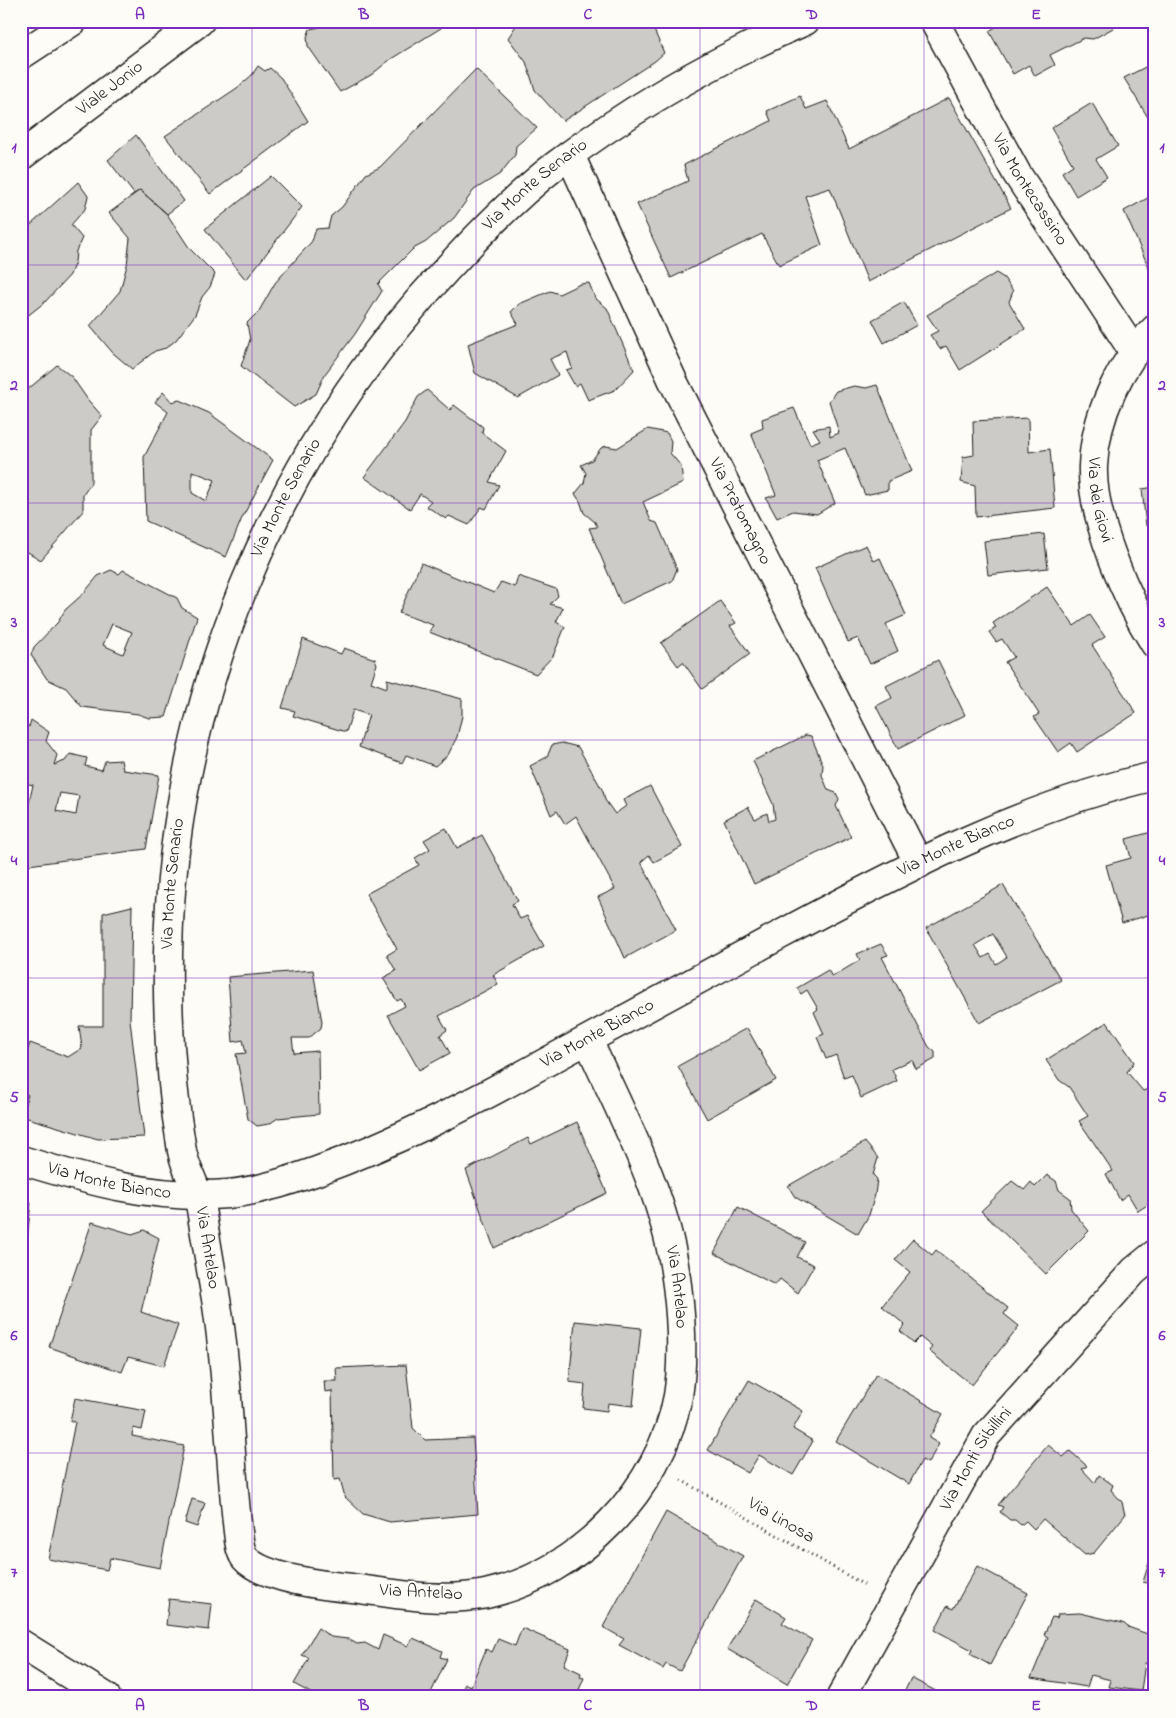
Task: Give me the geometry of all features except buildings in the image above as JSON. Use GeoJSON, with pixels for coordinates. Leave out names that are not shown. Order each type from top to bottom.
{"type":"FeatureCollection","features":[{"type":"Feature","properties":{"kind":"street"},"geometry":{"type":"LineString","coordinates":[[21,55],[73,21]]}},
{"type":"Feature","properties":{"kind":"street","name":"Viale Jonio"},"geometry":{"type":"LineString","coordinates":[[21,156],[200,21]]}},
{"type":"Feature","properties":{"kind":"street","name":"Via Monte Senario"},"geometry":{"type":"LineString","coordinates":[[198,1195],[182,1154],[173,1068],[168,949],[179,826],[195,740],[217,657],[260,549],[287,492],[327,422],[403,318],[467,246],[520,196],[570,155],[676,85],[732,54],[805,21]]}},
{"type":"Feature","properties":{"kind":"street","name":"Via Montecassino"},"geometry":{"type":"LineString","coordinates":[[934,21],[1017,174],[1134,352]]}},
{"type":"Feature","properties":{"kind":"street","name":"Via Pratomagno"},"geometry":{"type":"LineString","coordinates":[[570,155],[673,381],[919,864]]}},
{"type":"Feature","properties":{"kind":"street","name":"Via dei Giovi"},"geometry":{"type":"LineString","coordinates":[[1155,329],[1134,352],[1105,410],[1096,438],[1093,475],[1098,504],[1115,561],[1135,611],[1155,644]]}},
{"type":"Feature","properties":{"kind":"street","name":"Via Monte Bianco"},"geometry":{"type":"LineString","coordinates":[[21,1160],[109,1185],[138,1190],[198,1195],[228,1194],[272,1186],[369,1151],[465,1106],[848,898],[919,864],[1055,805],[1155,776]]}},
{"type":"Feature","properties":{"kind":"street","name":"Via Antelao"},"geometry":{"type":"LineString","coordinates":[[198,1195],[220,1337],[239,1540],[244,1557],[251,1563],[274,1573],[330,1586],[428,1597],[484,1594],[537,1576],[587,1544],[608,1525],[631,1499],[652,1463],[670,1426],[680,1379],[680,1317],[676,1272],[659,1207],[644,1164],[588,1040]]}},
{"type":"Feature","properties":{"kind":"street","name":"Via Monti Sibillini"},"geometry":{"type":"LineString","coordinates":[[841,1697],[895,1603],[921,1551],[986,1436],[1134,1272],[1155,1254]]}},
{"type":"Feature","properties":{"kind":"street"},"geometry":{"type":"LineString","coordinates":[[21,1644],[106,1697]]}},
{"type":"Feature","properties":{"kind":"path","name":"Via Linosa"},"geometry":{"type":"LineString","coordinates":[[652,1463],[895,1603]]}}]}
